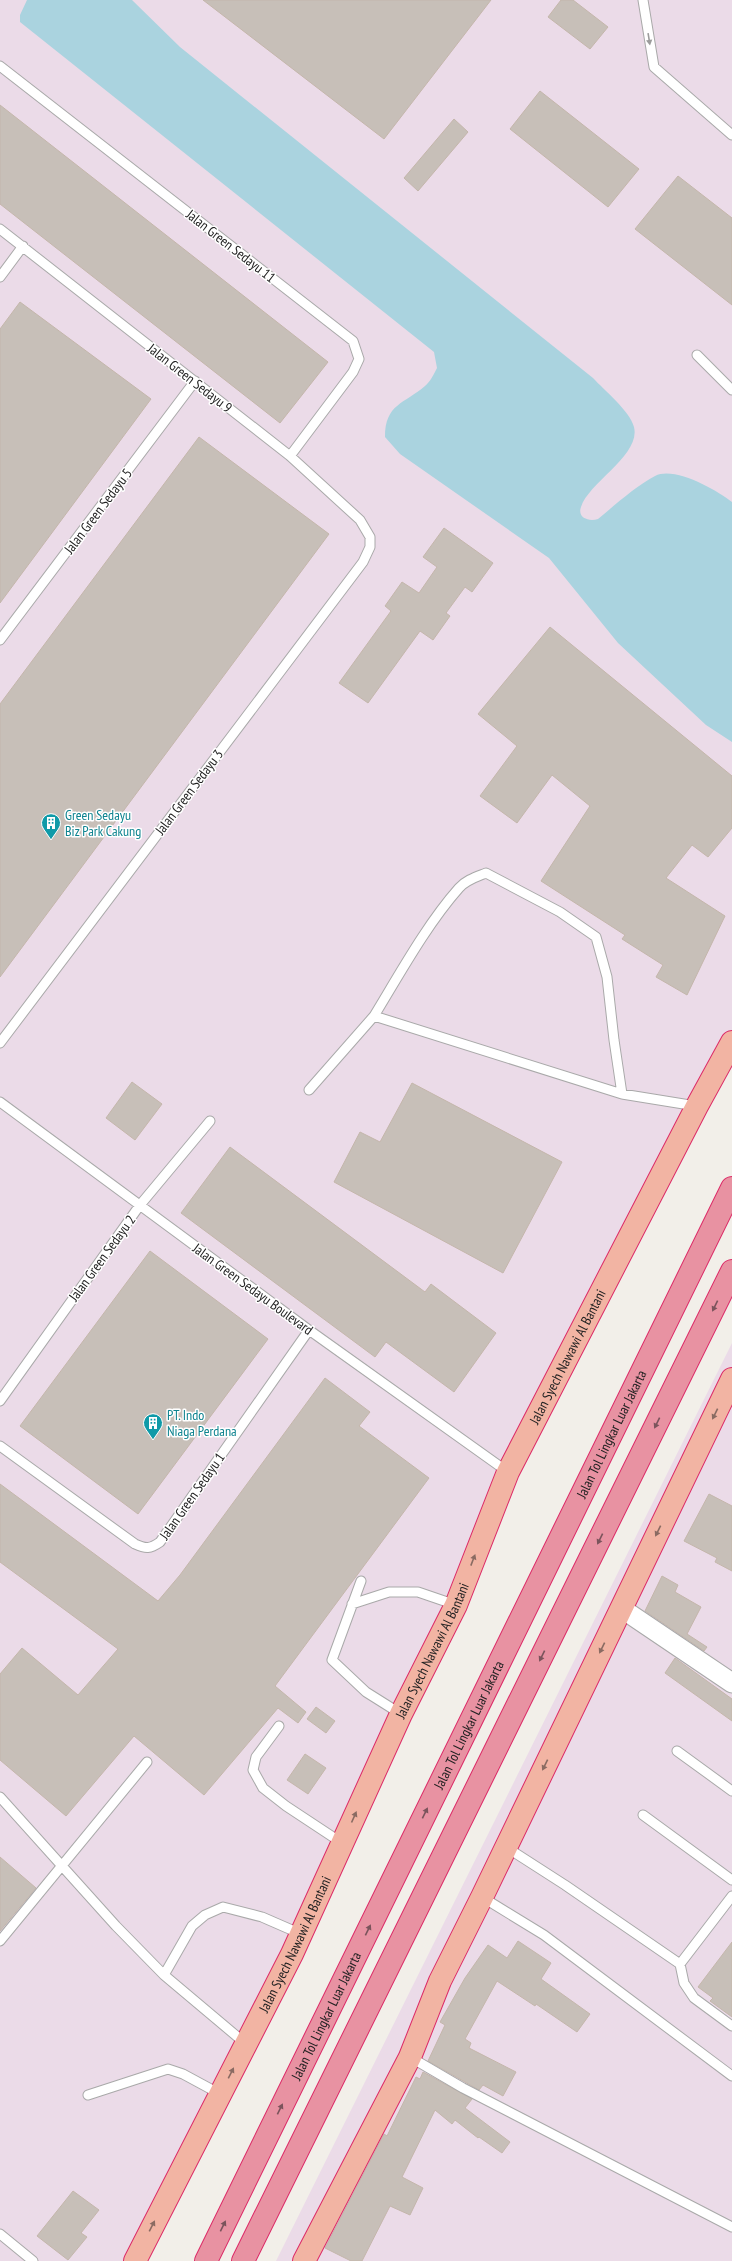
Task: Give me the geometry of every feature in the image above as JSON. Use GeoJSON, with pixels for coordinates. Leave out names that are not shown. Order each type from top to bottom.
{"type":"FeatureCollection","features":[{"type":"Feature","properties":{"kind":"highway","name":"Jalan Syech Nawawi Al Bantani"},"geometry":{"type":"LineString","coordinates":[[135,2261],[301,1934],[401,1714],[456,1605],[508,1472],[696,1106],[732,1042]]}},
{"type":"Feature","properties":{"kind":"highway","name":"Jalan Tol Lingkar Luar Jakarta"},"geometry":{"type":"LineString","coordinates":[[206,2261],[732,1188]]}},
{"type":"Feature","properties":{"kind":"highway"},"geometry":{"type":"LineString","coordinates":[[243,2261],[732,1271]]}},
{"type":"Feature","properties":{"kind":"highway"},"geometry":{"type":"LineString","coordinates":[[304,2261],[410,2057],[440,1981],[731,1383]]}},
{"type":"Feature","properties":{"kind":"street"},"geometry":{"type":"LineString","coordinates":[[621,1608],[732,1683]]}},
{"type":"Feature","properties":{"kind":"lane"},"geometry":{"type":"LineString","coordinates":[[643,0],[654,67],[732,135]]}},
{"type":"Feature","properties":{"kind":"lane","name":"Jalan Green Sedayu 11"},"geometry":{"type":"LineString","coordinates":[[0,66],[353,341],[359,359],[353,372],[290,456]]}},
{"type":"Feature","properties":{"kind":"lane","name":"Jalan Green Sedayu 9"},"geometry":{"type":"LineString","coordinates":[[0,229],[290,456],[360,520],[370,537]]}},
{"type":"Feature","properties":{"kind":"lane"},"geometry":{"type":"LineString","coordinates":[[0,277],[23,246]]}},
{"type":"Feature","properties":{"kind":"lane"},"geometry":{"type":"LineString","coordinates":[[697,355],[732,390]]}},
{"type":"Feature","properties":{"kind":"lane","name":"Jalan Green Sedayu 5"},"geometry":{"type":"LineString","coordinates":[[0,640],[195,381]]}},
{"type":"Feature","properties":{"kind":"lane","name":"Jalan Green Sedayu 3"},"geometry":{"type":"LineString","coordinates":[[0,1043],[363,562],[370,546],[370,537]]}},
{"type":"Feature","properties":{"kind":"lane"},"geometry":{"type":"LineString","coordinates":[[309,1090],[374,1016],[419,943],[460,888],[470,880],[486,873],[560,912],[596,937],[607,977],[622,1094]]}},
{"type":"Feature","properties":{"kind":"lane"},"geometry":{"type":"LineString","coordinates":[[374,1016],[622,1094],[696,1106]]}},
{"type":"Feature","properties":{"kind":"lane","name":"Jalan Green Sedayu Boulevard"},"geometry":{"type":"LineString","coordinates":[[0,1102],[44,1136],[309,1330],[508,1472]]}},
{"type":"Feature","properties":{"kind":"lane","name":"Jalan Green Sedayu 2"},"geometry":{"type":"LineString","coordinates":[[0,1401],[140,1205],[210,1121]]}},
{"type":"Feature","properties":{"kind":"lane","name":"Jalan Green Sedayu 1"},"geometry":{"type":"LineString","coordinates":[[0,1446],[135,1544],[143,1548],[151,1548],[160,1542],[309,1330]]}},
{"type":"Feature","properties":{"kind":"lane"},"geometry":{"type":"LineString","coordinates":[[361,1581],[333,1656],[333,1663],[366,1692],[401,1714]]}},
{"type":"Feature","properties":{"kind":"lane"},"geometry":{"type":"LineString","coordinates":[[352,1604],[389,1592],[418,1592],[456,1605]]}},
{"type":"Feature","properties":{"kind":"lane"},"geometry":{"type":"LineString","coordinates":[[279,1726],[256,1757],[253,1770],[263,1788],[286,1806],[342,1844]]}},
{"type":"Feature","properties":{"kind":"lane"},"geometry":{"type":"LineString","coordinates":[[677,1751],[732,1791]]}},
{"type":"Feature","properties":{"kind":"lane"},"geometry":{"type":"LineString","coordinates":[[0,1942],[147,1762]]}},
{"type":"Feature","properties":{"kind":"lane"},"geometry":{"type":"LineString","coordinates":[[0,1797],[61,1866],[164,1975],[246,2044]]}},
{"type":"Feature","properties":{"kind":"lane"},"geometry":{"type":"LineString","coordinates":[[643,1815],[732,1880]]}},
{"type":"Feature","properties":{"kind":"lane"},"geometry":{"type":"LineString","coordinates":[[506,1847],[562,1883],[680,1964],[684,1983],[694,1998],[732,2026]]}},
{"type":"Feature","properties":{"kind":"lane"},"geometry":{"type":"LineString","coordinates":[[680,1964],[732,1896]]}},
{"type":"Feature","properties":{"kind":"lane"},"geometry":{"type":"LineString","coordinates":[[482,1897],[544,1935],[732,2076]]}},
{"type":"Feature","properties":{"kind":"lane"},"geometry":{"type":"LineString","coordinates":[[164,1975],[192,1926],[205,1915],[223,1906],[262,1917],[301,1934]]}},
{"type":"Feature","properties":{"kind":"lane"},"geometry":{"type":"LineString","coordinates":[[410,2057],[470,2091],[732,2227]]}},
{"type":"Feature","properties":{"kind":"lane"},"geometry":{"type":"LineString","coordinates":[[88,2095],[168,2069],[183,2074],[220,2094]]}},
{"type":"Feature","properties":{"kind":"lane"},"geometry":{"type":"LineString","coordinates":[[0,2234],[33,2261]]}},
{"type":"Feature","properties":{"kind":"shaded area"},"geometry":{"type":"Polygon","coordinates":[[[0,0],[732,0],[732,1040],[554,1373],[143,2261],[0,2261],[0,0]]]}},
{"type":"Feature","properties":{"kind":"shaded area"},"geometry":{"type":"Polygon","coordinates":[[[732,1343],[732,2261],[276,2261],[732,1343]]]}},
{"type":"Feature","properties":{"kind":"water"},"geometry":{"type":"Polygon","coordinates":[[[27,0],[132,0],[180,47],[593,378],[616,401],[632,421],[634,427],[634,437],[630,448],[586,498],[580,511],[582,516],[591,520],[598,519],[640,485],[655,476],[663,474],[673,474],[695,481],[716,491],[732,502],[732,742],[706,725],[618,643],[549,558],[400,454],[385,437],[388,418],[392,411],[429,382],[437,368],[434,352],[20,22],[20,15],[27,0]]]}},
{"type":"Feature","properties":{"kind":"building"},"geometry":{"type":"Polygon","coordinates":[[[203,0],[491,0],[384,139],[203,0]]]}},
{"type":"Feature","properties":{"kind":"building"},"geometry":{"type":"Polygon","coordinates":[[[561,0],[573,0],[608,27],[590,49],[548,17],[561,0]]]}},
{"type":"Feature","properties":{"kind":"building"},"geometry":{"type":"Polygon","coordinates":[[[540,91],[639,169],[608,207],[510,129],[540,91]]]}},
{"type":"Feature","properties":{"kind":"building"},"geometry":{"type":"Polygon","coordinates":[[[0,105],[328,362],[280,423],[0,204],[0,105]]]}},
{"type":"Feature","properties":{"kind":"building"},"geometry":{"type":"Polygon","coordinates":[[[454,119],[468,132],[418,191],[404,178],[454,119]]]}},
{"type":"Feature","properties":{"kind":"building"},"geometry":{"type":"Polygon","coordinates":[[[678,176],[732,218],[732,305],[635,229],[678,176]]]}},
{"type":"Feature","properties":{"kind":"building"},"geometry":{"type":"Polygon","coordinates":[[[20,302],[151,399],[0,603],[0,329],[20,302]]]}},
{"type":"Feature","properties":{"kind":"building","name":"Green Sedayu Biz Park Cakung"},"geometry":{"type":"Polygon","coordinates":[[[199,437],[329,534],[0,977],[0,704],[199,437]]]}},
{"type":"Feature","properties":{"kind":"building"},"geometry":{"type":"Polygon","coordinates":[[[444,528],[493,563],[472,592],[465,587],[446,613],[450,616],[433,640],[420,631],[368,703],[339,683],[391,611],[385,606],[402,582],[419,593],[437,567],[423,557],[444,528]]]}},
{"type":"Feature","properties":{"kind":"building"},"geometry":{"type":"Polygon","coordinates":[[[550,627],[732,776],[732,828],[708,857],[692,845],[666,878],[725,916],[687,995],[656,977],[663,965],[622,939],[625,935],[541,881],[590,806],[552,775],[517,823],[480,796],[517,746],[478,714],[550,627]]]}},
{"type":"Feature","properties":{"kind":"building"},"geometry":{"type":"Polygon","coordinates":[[[132,1082],[162,1104],[135,1140],[106,1118],[132,1082]]]}},
{"type":"Feature","properties":{"kind":"building"},"geometry":{"type":"Polygon","coordinates":[[[412,1083],[562,1162],[503,1273],[334,1182],[360,1132],[380,1142],[412,1083]]]}},
{"type":"Feature","properties":{"kind":"building"},"geometry":{"type":"Polygon","coordinates":[[[230,1147],[425,1292],[431,1284],[496,1333],[454,1392],[386,1342],[375,1357],[181,1213],[230,1147]]]}},
{"type":"Feature","properties":{"kind":"building"},"geometry":{"type":"Polygon","coordinates":[[[150,1251],[268,1339],[138,1514],[20,1426],[150,1251]]]}},
{"type":"Feature","properties":{"kind":"building"},"geometry":{"type":"Polygon","coordinates":[[[325,1378],[370,1412],[359,1426],[429,1478],[275,1686],[306,1712],[298,1723],[278,1708],[204,1795],[134,1736],[66,1816],[0,1760],[0,1674],[22,1648],[78,1695],[118,1649],[0,1562],[0,1484],[158,1601],[180,1575],[325,1378]]]}},
{"type":"Feature","properties":{"kind":"building"},"geometry":{"type":"Polygon","coordinates":[[[709,1494],[732,1506],[732,1571],[715,1562],[717,1558],[684,1541],[709,1494]]]}},
{"type":"Feature","properties":{"kind":"building"},"geometry":{"type":"Polygon","coordinates":[[[662,1576],[678,1585],[675,1592],[701,1607],[687,1634],[707,1647],[704,1651],[645,1611],[662,1576]]]}},
{"type":"Feature","properties":{"kind":"building"},"geometry":{"type":"Polygon","coordinates":[[[675,1658],[732,1699],[732,1721],[665,1673],[675,1658]]]}},
{"type":"Feature","properties":{"kind":"building"},"geometry":{"type":"Polygon","coordinates":[[[316,1707],[335,1721],[326,1733],[307,1719],[316,1707]]]}},
{"type":"Feature","properties":{"kind":"building"},"geometry":{"type":"Polygon","coordinates":[[[305,1754],[326,1768],[308,1794],[287,1780],[305,1754]]]}},
{"type":"Feature","properties":{"kind":"building"},"geometry":{"type":"Polygon","coordinates":[[[0,1857],[36,1888],[0,1931],[0,1857]]]}},
{"type":"Feature","properties":{"kind":"building"},"geometry":{"type":"Polygon","coordinates":[[[518,1941],[551,1963],[541,1979],[590,2014],[577,2032],[536,2004],[535,2006],[497,1981],[465,2039],[471,2043],[469,2048],[516,2072],[503,2096],[483,2085],[479,2090],[428,2061],[445,2025],[440,2022],[465,1978],[488,1945],[507,1958],[518,1941]]]}},
{"type":"Feature","properties":{"kind":"building"},"geometry":{"type":"Polygon","coordinates":[[[732,1942],[732,2017],[710,2001],[713,1998],[698,1987],[732,1942]]]}},
{"type":"Feature","properties":{"kind":"building"},"geometry":{"type":"Polygon","coordinates":[[[423,2072],[472,2099],[465,2108],[510,2142],[502,2153],[479,2137],[478,2138],[455,2120],[452,2124],[435,2110],[402,2177],[423,2188],[410,2215],[390,2206],[362,2261],[351,2261],[325,2248],[384,2134],[387,2136],[416,2077],[420,2079],[423,2072]]]}},
{"type":"Feature","properties":{"kind":"building"},"geometry":{"type":"Polygon","coordinates":[[[73,2191],[99,2210],[81,2233],[87,2237],[68,2260],[37,2236],[73,2191]]]}},
{"type":"Feature","properties":{"kind":"place","name":"Green Sedayu Biz Park Cakung"},"geometry":{"type":"Point","coordinates":[51,840]}},
{"type":"Feature","properties":{"kind":"place","name":"PT. Indo Niaga Perdana"},"geometry":{"type":"Point","coordinates":[153,1440]}}]}
